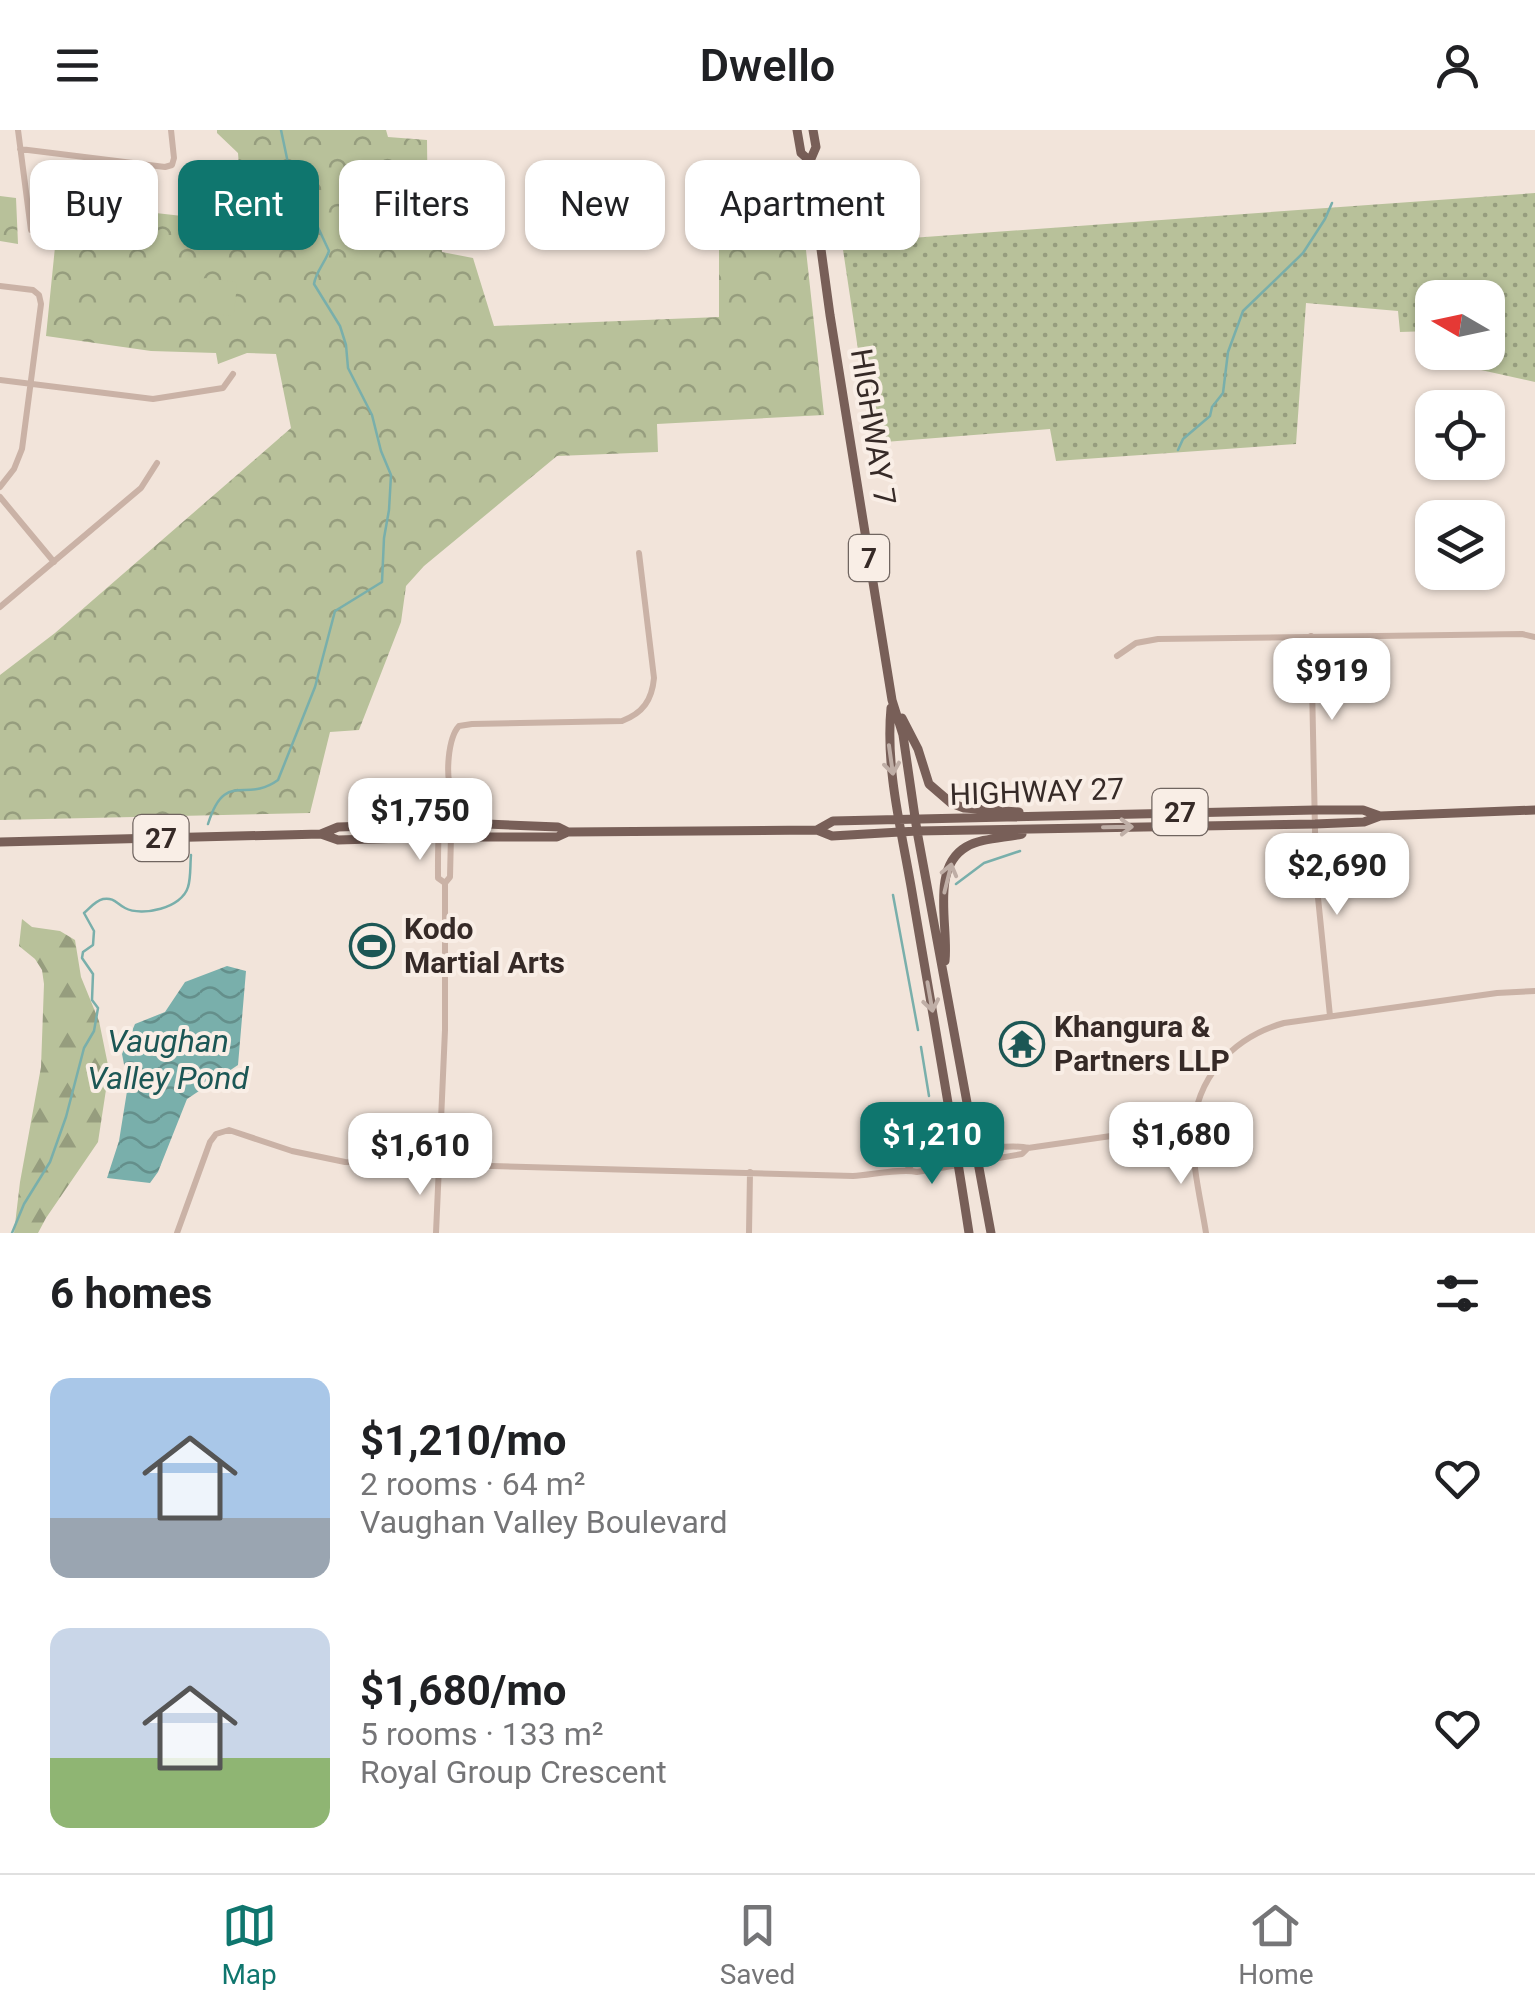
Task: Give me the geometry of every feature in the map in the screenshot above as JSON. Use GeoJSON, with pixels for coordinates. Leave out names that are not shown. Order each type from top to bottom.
{"type":"FeatureCollection","features":[{"type":"Feature","properties":{"kind":"main road","name":"HIGHWAY 7"},"geometry":{"type":"LineString","coordinates":[[797,130],[801,153],[809,160]]}},
{"type":"Feature","properties":{"kind":"main road","name":"HIGHWAY 7"},"geometry":{"type":"LineString","coordinates":[[810,160],[816,147],[813,130]]}},
{"type":"Feature","properties":{"kind":"main road","name":"HIGHWAY 7"},"geometry":{"type":"LineString","coordinates":[[822,250],[892,700],[903,735],[991,1233]]}},
{"type":"Feature","properties":{"kind":"main road","name":"HIGHWAY 7"},"geometry":{"type":"LineString","coordinates":[[892,700],[888,738],[968,1233]]}},
{"type":"Feature","properties":{"kind":"main road"},"geometry":{"type":"LineString","coordinates":[[892,700],[918,749],[928,784],[951,803],[964,808],[1046,816]]}},
{"type":"Feature","properties":{"kind":"main road","name":"HIGHWAY 27"},"geometry":{"type":"LineString","coordinates":[[0,842],[321,834],[338,840],[444,836],[557,838],[568,832],[817,830],[832,836],[901,826],[1046,816],[1363,810],[1380,816]]}},
{"type":"Feature","properties":{"kind":"main road","name":"HIGHWAY 27"},"geometry":{"type":"LineString","coordinates":[[916,825],[1047,829],[1315,824],[1364,822],[1380,816],[1535,810]]}},
{"type":"Feature","properties":{"kind":"main road","name":"HIGHWAY 27"},"geometry":{"type":"LineString","coordinates":[[321,834],[338,826],[445,824],[558,826],[568,832]]}},
{"type":"Feature","properties":{"kind":"main road"},"geometry":{"type":"LineString","coordinates":[[943,974],[947,942],[944,892],[949,866],[967,846],[1047,829]]}},
{"type":"Feature","properties":{"kind":"street"},"geometry":{"type":"LineString","coordinates":[[18,130],[30,223]]}},
{"type":"Feature","properties":{"kind":"street"},"geometry":{"type":"LineString","coordinates":[[20,149],[166,167],[174,158],[171,130]]}},
{"type":"Feature","properties":{"kind":"street"},"geometry":{"type":"LineString","coordinates":[[0,286],[33,290],[41,304],[20,456],[0,487]]}},
{"type":"Feature","properties":{"kind":"street"},"geometry":{"type":"LineString","coordinates":[[0,380],[154,400],[223,388],[233,374]]}},
{"type":"Feature","properties":{"kind":"street"},"geometry":{"type":"LineString","coordinates":[[0,607],[141,488],[158,464]]}},
{"type":"Feature","properties":{"kind":"street"},"geometry":{"type":"LineString","coordinates":[[0,497],[54,562]]}},
{"type":"Feature","properties":{"kind":"street"},"geometry":{"type":"LineString","coordinates":[[436,1233],[445,1030],[446,883],[438,878],[452,792],[448,784],[452,737],[459,726],[616,722],[645,707],[653,692],[654,678],[640,553]]}},
{"type":"Feature","properties":{"kind":"street"},"geometry":{"type":"LineString","coordinates":[[1117,656],[1136,643],[1158,639],[1522,634],[1535,637]]}},
{"type":"Feature","properties":{"kind":"street"},"geometry":{"type":"LineString","coordinates":[[1312,636],[1314,810],[1320,931],[1330,1016]]}},
{"type":"Feature","properties":{"kind":"street"},"geometry":{"type":"LineString","coordinates":[[1206,1233],[1193,1136],[1198,1100],[1221,1060],[1236,1046],[1268,1028],[1330,1016],[1497,992],[1535,991]]}},
{"type":"Feature","properties":{"kind":"street"},"geometry":{"type":"LineString","coordinates":[[177,1233],[210,1142],[222,1131],[230,1130],[345,1162],[853,1176],[908,1169],[915,1162],[957,1158],[978,1162],[1022,1154],[1028,1148]]}},
{"type":"Feature","properties":{"kind":"street"},"geometry":{"type":"LineString","coordinates":[[957,1158],[976,1150],[1028,1148],[1112,1136],[1193,1136]]}},
{"type":"Feature","properties":{"kind":"street"},"geometry":{"type":"LineString","coordinates":[[749,1233],[750,1172]]}},
{"type":"Feature","properties":{"kind":"green space"},"geometry":{"type":"Polygon","coordinates":[[[386,130],[388,137],[427,140],[427,160],[339,160],[339,250],[442,250],[473,258],[494,326],[719,317],[719,250],[806,250],[824,415],[657,424],[658,452],[557,456],[424,566],[406,586],[401,622],[359,730],[330,732],[310,813],[0,820],[0,675],[55,633],[291,428],[276,354],[247,353],[218,364],[216,353],[151,351],[46,336],[55,250],[158,250],[158,213],[178,216],[178,250],[319,250],[319,160],[238,160],[238,153],[217,133],[386,130]]]}},
{"type":"Feature","properties":{"kind":"green space"},"geometry":{"type":"Polygon","coordinates":[[[1535,193],[1535,382],[1481,370],[1505,370],[1505,280],[1415,280],[1415,332],[1400,332],[1398,311],[1306,303],[1296,444],[1056,461],[1050,429],[872,443],[843,250],[920,250],[920,237],[1535,193]]]}},
{"type":"Feature","properties":{"kind":"green space"},"geometry":{"type":"Polygon","coordinates":[[[0,196],[16,198],[18,244],[0,241],[0,196]]]}},
{"type":"Feature","properties":{"kind":"green space"},"geometry":{"type":"Polygon","coordinates":[[[205,278],[235,282],[231,316],[201,312],[197,307],[200,281],[205,278]]]}},
{"type":"Feature","properties":{"kind":"green space"},"geometry":{"type":"Polygon","coordinates":[[[22,919],[32,927],[60,931],[75,940],[81,977],[99,1021],[109,1070],[98,1142],[38,1233],[14,1233],[41,1067],[44,984],[35,959],[19,946],[22,919]]]}},
{"type":"Feature","properties":{"kind":"water","name":"Vaughan Valley Pond"},"geometry":{"type":"Polygon","coordinates":[[[227,966],[246,971],[238,1065],[187,1099],[150,1183],[107,1178],[119,1141],[128,1085],[122,1054],[135,1024],[165,1012],[185,982],[227,966]]]}},
{"type":"Feature","properties":{"kind":"waterway"},"geometry":{"type":"LineString","coordinates":[[208,824],[221,797],[237,790],[266,787],[278,780],[315,687],[335,611],[382,582],[391,475],[372,415],[348,368],[340,326],[314,284],[329,251],[288,163],[281,130]]}},
{"type":"Feature","properties":{"kind":"waterway"},"geometry":{"type":"LineString","coordinates":[[1178,450],[1183,439],[1210,416],[1223,393],[1228,352],[1243,311],[1303,253],[1332,203]]}},
{"type":"Feature","properties":{"kind":"waterway"},"geometry":{"type":"LineString","coordinates":[[956,884],[984,863],[1020,851]]}},
{"type":"Feature","properties":{"kind":"waterway"},"geometry":{"type":"LineString","coordinates":[[12,1233],[24,1204],[50,1162],[84,1048],[94,1031],[98,1008],[92,1000],[93,974],[82,958],[83,952],[93,945],[94,931],[84,913],[107,899],[132,911],[170,905],[188,887],[191,855]]}},
{"type":"Feature","properties":{"kind":"waterway"},"geometry":{"type":"LineString","coordinates":[[893,895],[918,1030]]}},
{"type":"Feature","properties":{"kind":"waterway"},"geometry":{"type":"LineString","coordinates":[[921,1047],[929,1096]]}},
{"type":"Feature","properties":{"kind":"place","name":"Kodo Martial Arts"},"geometry":{"type":"Point","coordinates":[372,946]}},
{"type":"Feature","properties":{"kind":"place","name":"Khangura & Partners LLP"},"geometry":{"type":"Point","coordinates":[1022,1044]}}]}
